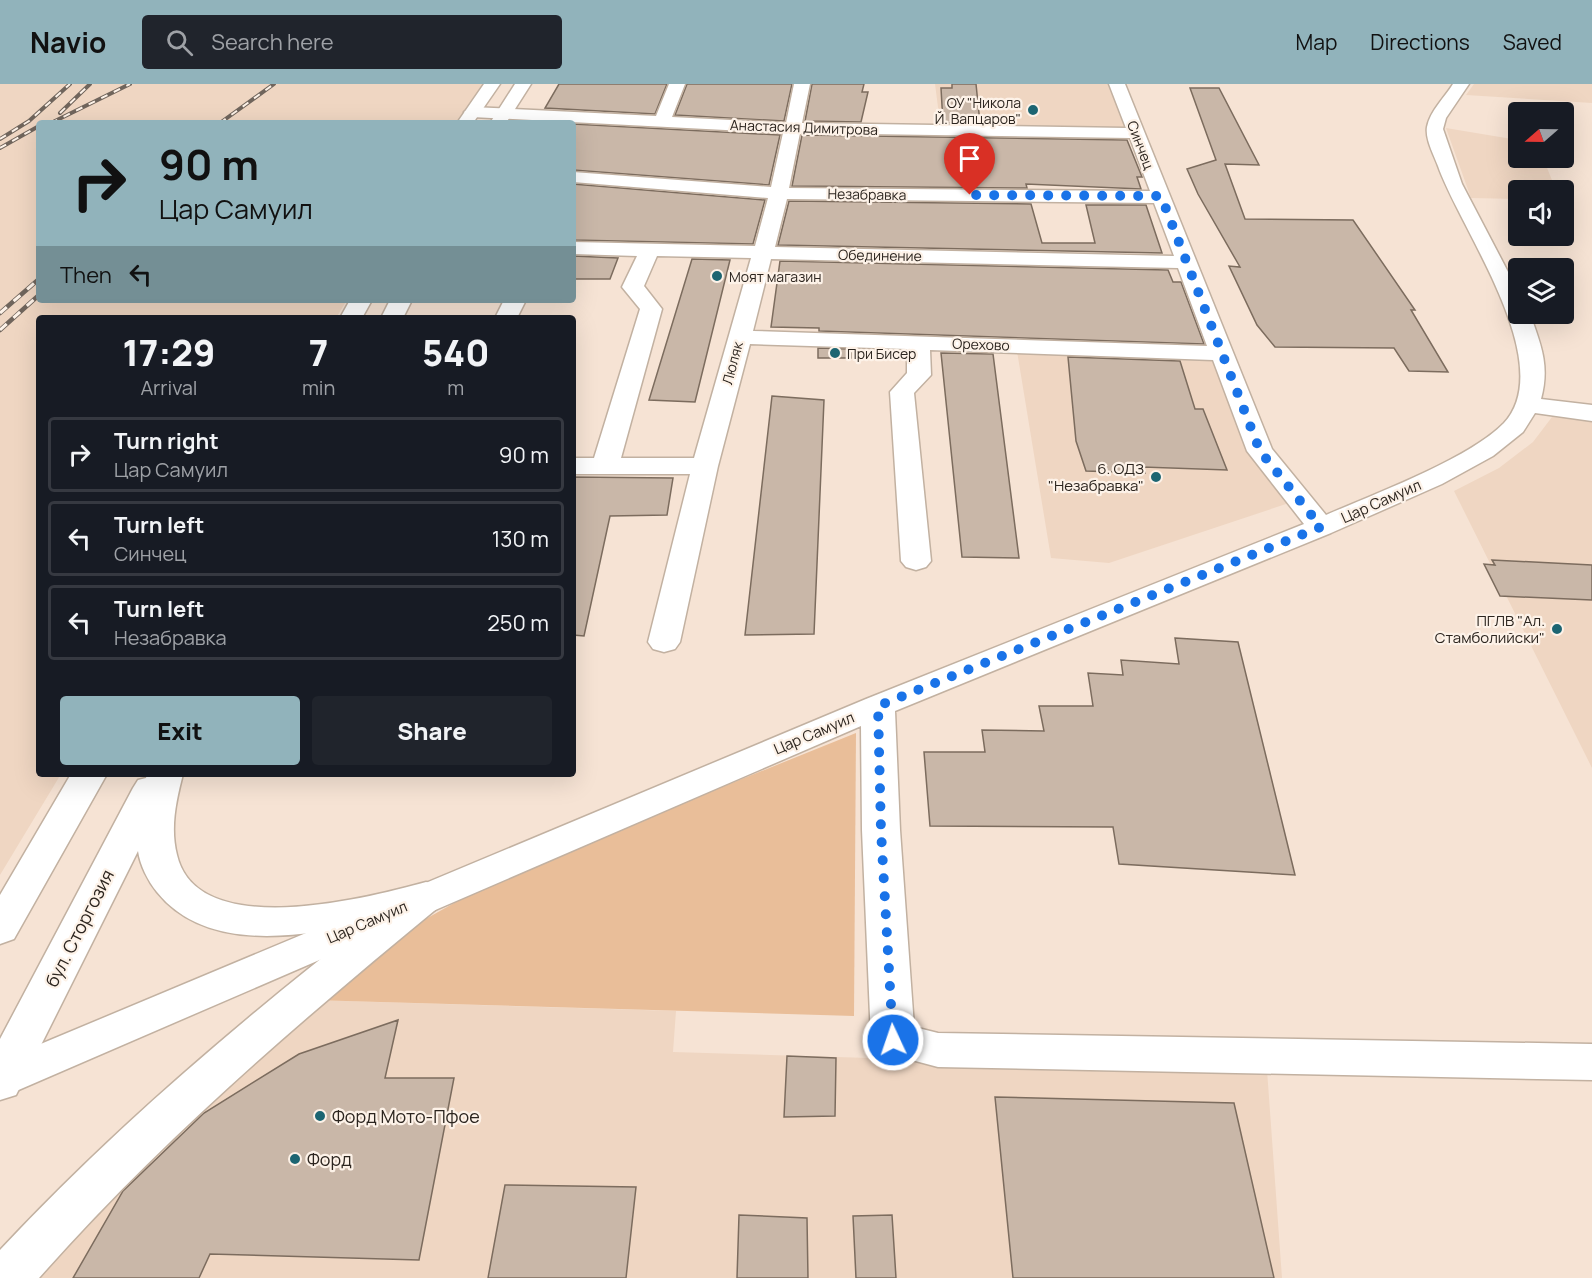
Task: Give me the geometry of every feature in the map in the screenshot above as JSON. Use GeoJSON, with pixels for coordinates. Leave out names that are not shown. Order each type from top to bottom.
{"type":"FeatureCollection","features":[{"type":"Feature","properties":{"kind":"street"},"geometry":{"type":"LineString","coordinates":[[469,117],[492,84]]}},
{"type":"Feature","properties":{"kind":"street"},"geometry":{"type":"LineString","coordinates":[[501,118],[523,84]]}},
{"type":"Feature","properties":{"kind":"street"},"geometry":{"type":"LineString","coordinates":[[662,122],[677,84]]}},
{"type":"Feature","properties":{"kind":"street","name":"Люляк"},"geometry":{"type":"LineString","coordinates":[[664,642],[705,466],[760,253],[778,193],[801,84]]}},
{"type":"Feature","properties":{"kind":"street","name":"Синчец"},"geometry":{"type":"LineString","coordinates":[[1117,84],[1260,451],[1321,527]]}},
{"type":"Feature","properties":{"kind":"street","name":"Цар Самуил"},"geometry":{"type":"LineString","coordinates":[[1461,84],[1438,118],[1435,129],[1453,184],[1508,293]]}},
{"type":"Feature","properties":{"kind":"street","name":"Анастасия Димитрова"},"geometry":{"type":"LineString","coordinates":[[469,117],[792,128],[1136,133]]}},
{"type":"Feature","properties":{"kind":"street","name":"Незабравка"},"geometry":{"type":"LineString","coordinates":[[576,177],[778,193],[1161,196]]}},
{"type":"Feature","properties":{"kind":"street","name":"Обединение"},"geometry":{"type":"LineString","coordinates":[[576,248],[1186,262]]}},
{"type":"Feature","properties":{"kind":"street"},"geometry":{"type":"LineString","coordinates":[[605,466],[651,309],[633,287],[650,250]]}},
{"type":"Feature","properties":{"kind":"street","name":"Цар Самуил"},"geometry":{"type":"LineString","coordinates":[[0,1081],[426,897],[878,706],[1321,527],[1432,478],[1484,450],[1514,427],[1527,405],[1534,380],[1532,353],[1522,324]]}},
{"type":"Feature","properties":{"kind":"street","name":"Орехово"},"geometry":{"type":"LineString","coordinates":[[739,337],[918,341],[1222,353]]}},
{"type":"Feature","properties":{"kind":"street"},"geometry":{"type":"LineString","coordinates":[[916,561],[902,392],[919,375],[918,341]]}},
{"type":"Feature","properties":{"kind":"street"},"geometry":{"type":"LineString","coordinates":[[1527,405],[1592,413]]}},
{"type":"Feature","properties":{"kind":"street"},"geometry":{"type":"LineString","coordinates":[[576,466],[705,466]]}},
{"type":"Feature","properties":{"kind":"street"},"geometry":{"type":"LineString","coordinates":[[878,706],[881,831],[893,1040],[938,1050],[1592,1062]]}},
{"type":"Feature","properties":{"kind":"street"},"geometry":{"type":"LineString","coordinates":[[0,929],[87,777]]}},
{"type":"Feature","properties":{"kind":"street","name":"бул. Сторгозия"},"geometry":{"type":"LineString","coordinates":[[0,1081],[157,777]]}},
{"type":"Feature","properties":{"kind":"street"},"geometry":{"type":"LineString","coordinates":[[164,777],[154,817],[158,862],[171,883],[192,903],[223,916],[261,922],[304,919],[426,897]]}},
{"type":"Feature","properties":{"kind":"street"},"geometry":{"type":"LineString","coordinates":[[6,1278],[114,1163],[196,1087],[426,897]]}},
{"type":"Feature","properties":{"kind":"shaded area"},"geometry":{"type":"Polygon","coordinates":[[[0,84],[493,84],[466,120],[36,120],[36,303],[345,303],[338,315],[36,315],[36,777],[59,777],[0,875],[0,84]]]}},
{"type":"Feature","properties":{"kind":"shaded area","name":"ОУ \"Никола Й. Вапцаров\""},"geometry":{"type":"Polygon","coordinates":[[[935,84],[1117,84],[1136,133],[941,130],[935,84]]]}},
{"type":"Feature","properties":{"kind":"shaded area"},"geometry":{"type":"Polygon","coordinates":[[[1474,84],[1592,84],[1592,103],[1466,95],[1474,84]]]}},
{"type":"Feature","properties":{"kind":"shaded area"},"geometry":{"type":"Polygon","coordinates":[[[1446,128],[1508,138],[1508,168],[1547,168],[1552,180],[1508,180],[1508,199],[1471,198],[1446,128]]]}},
{"type":"Feature","properties":{"kind":"shaded area","name":"6. ОДЗ \"Незабравка\""},"geometry":{"type":"Polygon","coordinates":[[[1016,345],[1222,353],[1289,503],[1109,563],[1051,558],[1016,345]]]}},
{"type":"Feature","properties":{"kind":"shaded area","name":"ПГЛВ \"Ал. Стамболийски\""},"geometry":{"type":"Polygon","coordinates":[[[1552,417],[1592,420],[1592,768],[1454,491],[1499,468],[1533,442],[1552,417]]]}},
{"type":"Feature","properties":{"kind":"shaded area"},"geometry":{"type":"Polygon","coordinates":[[[856,733],[854,1016],[311,1000],[415,925],[504,875],[856,733]]]}},
{"type":"Feature","properties":{"kind":"shaded area"},"geometry":{"type":"Polygon","coordinates":[[[311,1000],[676,1011],[673,1052],[1267,1070],[1282,1278],[21,1278],[311,1000]]]}},
{"type":"Feature","properties":{"kind":"building"},"geometry":{"type":"Polygon","coordinates":[[[559,84],[667,84],[655,114],[545,108],[559,84]]]}},
{"type":"Feature","properties":{"kind":"building"},"geometry":{"type":"Polygon","coordinates":[[[687,84],[792,84],[784,121],[675,115],[687,84]]]}},
{"type":"Feature","properties":{"kind":"building"},"geometry":{"type":"Polygon","coordinates":[[[812,84],[864,84],[862,92],[868,92],[861,122],[805,121],[812,84]]]}},
{"type":"Feature","properties":{"kind":"building"},"geometry":{"type":"Polygon","coordinates":[[[952,84],[976,84],[980,123],[943,123],[941,88],[952,88],[952,84]]]}},
{"type":"Feature","properties":{"kind":"building"},"geometry":{"type":"Polygon","coordinates":[[[1190,88],[1219,88],[1259,165],[1225,164],[1245,219],[1353,220],[1415,310],[1411,310],[1448,372],[1409,371],[1394,348],[1275,347],[1257,325],[1229,266],[1240,267],[1198,194],[1187,169],[1216,160],[1190,88]]]}},
{"type":"Feature","properties":{"kind":"building"},"geometry":{"type":"Polygon","coordinates":[[[576,124],[780,135],[769,185],[576,170],[576,124]]]}},
{"type":"Feature","properties":{"kind":"building"},"geometry":{"type":"Polygon","coordinates":[[[802,135],[1127,140],[1142,177],[1137,177],[1141,189],[1026,184],[1027,188],[792,186],[802,135]]]}},
{"type":"Feature","properties":{"kind":"building"},"geometry":{"type":"Polygon","coordinates":[[[576,184],[765,200],[753,244],[576,240],[576,184]]]}},
{"type":"Feature","properties":{"kind":"building"},"geometry":{"type":"Polygon","coordinates":[[[789,201],[1031,204],[1042,243],[1095,243],[1086,205],[1146,205],[1162,253],[778,245],[789,201]]]}},
{"type":"Feature","properties":{"kind":"building"},"geometry":{"type":"Polygon","coordinates":[[[576,256],[618,258],[610,279],[576,279],[576,256]]]}},
{"type":"Feature","properties":{"kind":"building"},"geometry":{"type":"Polygon","coordinates":[[[692,259],[730,260],[695,402],[649,400],[692,259]]]}},
{"type":"Feature","properties":{"kind":"building"},"geometry":{"type":"Polygon","coordinates":[[[780,261],[1168,270],[1173,282],[1181,282],[1204,344],[819,331],[819,328],[771,327],[780,261]]]}},
{"type":"Feature","properties":{"kind":"building","name":"При Бисер"},"geometry":{"type":"Polygon","coordinates":[[[818,348],[851,349],[851,358],[818,358],[818,348]]]}},
{"type":"Feature","properties":{"kind":"building"},"geometry":{"type":"Polygon","coordinates":[[[941,353],[993,354],[1019,558],[962,557],[941,353]]]}},
{"type":"Feature","properties":{"kind":"building"},"geometry":{"type":"Polygon","coordinates":[[[1068,357],[1180,361],[1195,409],[1203,409],[1227,470],[1143,467],[1145,473],[1086,471],[1076,441],[1068,357]]]}},
{"type":"Feature","properties":{"kind":"building"},"geometry":{"type":"Polygon","coordinates":[[[772,396],[824,400],[814,634],[745,635],[772,396]]]}},
{"type":"Feature","properties":{"kind":"building"},"geometry":{"type":"Polygon","coordinates":[[[576,477],[673,478],[667,515],[610,516],[584,636],[576,635],[576,477]]]}},
{"type":"Feature","properties":{"kind":"building"},"geometry":{"type":"Polygon","coordinates":[[[1492,560],[1592,565],[1592,600],[1500,596],[1484,564],[1495,565],[1492,560]]]}},
{"type":"Feature","properties":{"kind":"building"},"geometry":{"type":"Polygon","coordinates":[[[1175,638],[1238,642],[1295,875],[1119,864],[1113,827],[930,826],[924,752],[985,752],[982,730],[1044,731],[1039,706],[1093,706],[1088,673],[1123,675],[1121,660],[1179,664],[1175,638]]]}},
{"type":"Feature","properties":{"kind":"building","name":"Форд"},"geometry":{"type":"Polygon","coordinates":[[[398,1020],[385,1078],[454,1078],[419,1260],[210,1254],[199,1278],[73,1278],[123,1191],[204,1113],[299,1054],[398,1020]]]}},
{"type":"Feature","properties":{"kind":"building"},"geometry":{"type":"Polygon","coordinates":[[[787,1056],[836,1058],[835,1116],[784,1117],[787,1056]]]}},
{"type":"Feature","properties":{"kind":"building"},"geometry":{"type":"Polygon","coordinates":[[[995,1097],[1234,1103],[1274,1278],[1013,1278],[995,1097]]]}},
{"type":"Feature","properties":{"kind":"building"},"geometry":{"type":"Polygon","coordinates":[[[505,1185],[636,1187],[626,1278],[488,1278],[505,1185]]]}},
{"type":"Feature","properties":{"kind":"building"},"geometry":{"type":"Polygon","coordinates":[[[739,1215],[807,1218],[808,1278],[737,1278],[739,1215]]]}},
{"type":"Feature","properties":{"kind":"building"},"geometry":{"type":"Polygon","coordinates":[[[892,1215],[896,1278],[856,1278],[853,1216],[892,1215]]]}},
{"type":"Feature","properties":{"kind":"railway"},"geometry":{"type":"LineString","coordinates":[[0,139],[29,121],[70,84]]}},
{"type":"Feature","properties":{"kind":"railway"},"geometry":{"type":"LineString","coordinates":[[60,113],[90,84]]}},
{"type":"Feature","properties":{"kind":"railway"},"geometry":{"type":"LineString","coordinates":[[57,120],[130,84]]}},
{"type":"Feature","properties":{"kind":"railway"},"geometry":{"type":"LineString","coordinates":[[224,120],[274,84]]}},
{"type":"Feature","properties":{"kind":"railway"},"geometry":{"type":"LineString","coordinates":[[0,148],[36,128]]}},
{"type":"Feature","properties":{"kind":"railway"},"geometry":{"type":"LineString","coordinates":[[0,313],[36,282]]}},
{"type":"Feature","properties":{"kind":"railway"},"geometry":{"type":"LineString","coordinates":[[0,330],[36,298]]}},
{"type":"Feature","properties":{"kind":"place","name":"ОУ \"Никола Й. Вапцаров\""},"geometry":{"type":"Point","coordinates":[1033,110]}},
{"type":"Feature","properties":{"kind":"place","name":"Моят магазин"},"geometry":{"type":"Point","coordinates":[717,276]}},
{"type":"Feature","properties":{"kind":"place","name":"При Бисер"},"geometry":{"type":"Point","coordinates":[835,353]}},
{"type":"Feature","properties":{"kind":"place","name":"6. ОДЗ \"Незабравка\""},"geometry":{"type":"Point","coordinates":[1156,477]}},
{"type":"Feature","properties":{"kind":"place","name":"ПГЛВ \"Ал. Стамболийски\""},"geometry":{"type":"Point","coordinates":[1557,629]}},
{"type":"Feature","properties":{"kind":"place","name":"Форд Мото-Пфое"},"geometry":{"type":"Point","coordinates":[320,1116]}},
{"type":"Feature","properties":{"kind":"place","name":"Форд"},"geometry":{"type":"Point","coordinates":[295,1159]}},
{"type":"Feature","properties":{"kind":"route"},"geometry":{"type":"LineString","coordinates":[[893,1040],[881,831],[878,706],[1321,527],[1260,451],[1161,196],[970,195]]}}]}
